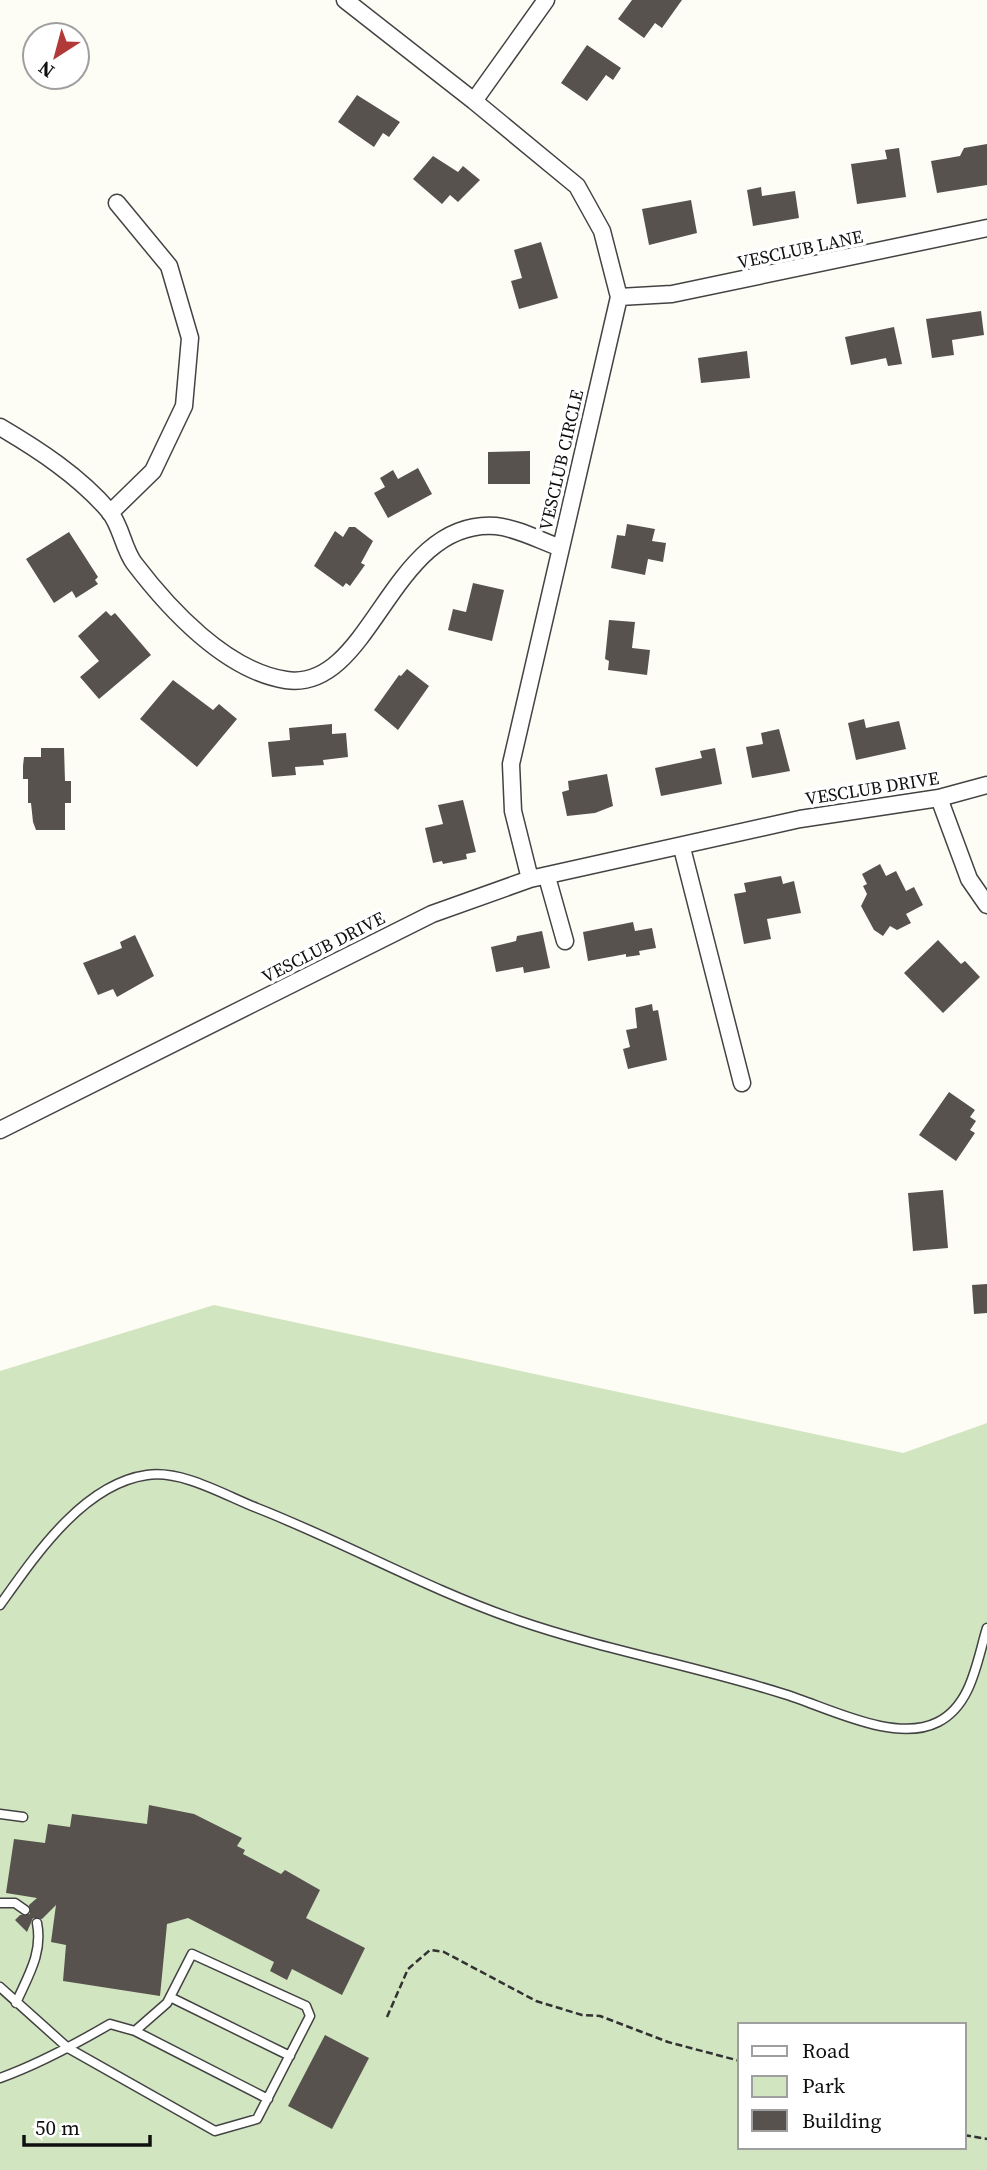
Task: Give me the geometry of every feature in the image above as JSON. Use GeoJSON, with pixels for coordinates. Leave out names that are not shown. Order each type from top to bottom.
{"type":"FeatureCollection","features":[{"type":"Feature","properties":{"kind":"street","name":"VESCLUB CIRCLE"},"geometry":{"type":"LineString","coordinates":[[345,0],[577,186],[601,231],[619,297],[511,764],[513,811],[530,879]]}},
{"type":"Feature","properties":{"kind":"street"},"geometry":{"type":"LineString","coordinates":[[474,101],[546,0]]}},
{"type":"Feature","properties":{"kind":"street"},"geometry":{"type":"LineString","coordinates":[[110,513],[153,471],[184,406],[190,338],[169,266],[117,203]]}},
{"type":"Feature","properties":{"kind":"street","name":"VESCLUB LANE"},"geometry":{"type":"LineString","coordinates":[[619,297],[672,294],[987,228]]}},
{"type":"Feature","properties":{"kind":"street"},"geometry":{"type":"LineString","coordinates":[[0,427],[59,464],[110,513],[133,561],[194,632],[261,674],[288,680],[316,677],[343,658],[422,553],[451,533],[496,526],[561,548]]}},
{"type":"Feature","properties":{"kind":"street","name":"VESCLUB DRIVE"},"geometry":{"type":"LineString","coordinates":[[0,1130],[432,914],[530,879],[682,848],[800,819],[939,798],[987,785]]}},
{"type":"Feature","properties":{"kind":"street"},"geometry":{"type":"LineString","coordinates":[[939,798],[969,879],[987,905]]}},
{"type":"Feature","properties":{"kind":"street"},"geometry":{"type":"LineString","coordinates":[[682,848],[742,1083]]}},
{"type":"Feature","properties":{"kind":"street"},"geometry":{"type":"LineString","coordinates":[[547,877],[565,941]]}},
{"type":"Feature","properties":{"kind":"lane"},"geometry":{"type":"LineString","coordinates":[[0,1605],[67,1522],[91,1501],[126,1480],[159,1474],[184,1479],[272,1514],[515,1619],[629,1654],[785,1694],[895,1729],[925,1727],[952,1713],[962,1701],[987,1628]]}},
{"type":"Feature","properties":{"kind":"lane"},"geometry":{"type":"LineString","coordinates":[[0,1814],[23,1817]]}},
{"type":"Feature","properties":{"kind":"lane"},"geometry":{"type":"LineString","coordinates":[[0,1903],[15,1903],[25,1910]]}},
{"type":"Feature","properties":{"kind":"lane"},"geometry":{"type":"LineString","coordinates":[[16,2003],[38,1952],[40,1940],[37,1923]]}},
{"type":"Feature","properties":{"kind":"lane"},"geometry":{"type":"LineString","coordinates":[[0,1987],[68,2048],[215,2131],[257,2119],[310,2016],[306,2006],[192,1954],[170,1997],[135,2031]]}},
{"type":"Feature","properties":{"kind":"lane"},"geometry":{"type":"LineString","coordinates":[[170,1997],[290,2056]]}},
{"type":"Feature","properties":{"kind":"lane"},"geometry":{"type":"LineString","coordinates":[[2,2075],[68,2048],[110,2024],[135,2031],[268,2099]]}},
{"type":"Feature","properties":{"kind":"path"},"geometry":{"type":"LineString","coordinates":[[387,2017],[408,1969],[430,1950],[444,1952],[536,2001],[582,2015],[600,2015],[668,2042],[738,2060]]}},
{"type":"Feature","properties":{"kind":"path"},"geometry":{"type":"LineString","coordinates":[[966,2135],[987,2139]]}},
{"type":"Feature","properties":{"kind":"green space"},"geometry":{"type":"Polygon","coordinates":[[[214,1305],[903,1453],[987,1423],[987,2170],[0,2170],[0,1371],[214,1305]]]}},
{"type":"Feature","properties":{"kind":"building"},"geometry":{"type":"Polygon","coordinates":[[[632,0],[682,0],[662,28],[655,23],[644,38],[618,19],[632,0]]]}},
{"type":"Feature","properties":{"kind":"building"},"geometry":{"type":"Polygon","coordinates":[[[587,45],[621,68],[613,80],[606,75],[587,101],[561,83],[587,45]]]}},
{"type":"Feature","properties":{"kind":"building"},"geometry":{"type":"Polygon","coordinates":[[[357,95],[400,122],[389,137],[383,133],[374,147],[338,122],[357,95]]]}},
{"type":"Feature","properties":{"kind":"building"},"geometry":{"type":"Polygon","coordinates":[[[987,144],[987,185],[937,193],[931,161],[960,156],[964,148],[987,144]]]}},
{"type":"Feature","properties":{"kind":"building"},"geometry":{"type":"Polygon","coordinates":[[[899,148],[906,197],[857,204],[851,164],[887,159],[885,150],[899,148]]]}},
{"type":"Feature","properties":{"kind":"building"},"geometry":{"type":"Polygon","coordinates":[[[433,156],[458,172],[463,166],[480,180],[458,202],[450,195],[442,204],[413,179],[433,156]]]}},
{"type":"Feature","properties":{"kind":"building"},"geometry":{"type":"Polygon","coordinates":[[[761,187],[762,196],[795,191],[799,218],[753,226],[747,190],[761,187]]]}},
{"type":"Feature","properties":{"kind":"building"},"geometry":{"type":"Polygon","coordinates":[[[691,200],[697,233],[649,245],[642,209],[691,200]]]}},
{"type":"Feature","properties":{"kind":"building"},"geometry":{"type":"Polygon","coordinates":[[[541,242],[558,298],[519,309],[511,281],[522,278],[514,250],[541,242]]]}},
{"type":"Feature","properties":{"kind":"building"},"geometry":{"type":"Polygon","coordinates":[[[981,311],[984,335],[952,340],[954,355],[932,358],[926,319],[981,311]]]}},
{"type":"Feature","properties":{"kind":"building"},"geometry":{"type":"Polygon","coordinates":[[[894,327],[902,364],[888,366],[886,358],[851,365],[845,337],[894,327]]]}},
{"type":"Feature","properties":{"kind":"building"},"geometry":{"type":"Polygon","coordinates":[[[747,351],[750,378],[701,383],[698,358],[747,351]]]}},
{"type":"Feature","properties":{"kind":"building"},"geometry":{"type":"Polygon","coordinates":[[[530,451],[530,484],[488,484],[488,452],[530,451]]]}},
{"type":"Feature","properties":{"kind":"building"},"geometry":{"type":"Polygon","coordinates":[[[418,468],[432,494],[388,518],[374,493],[385,487],[380,478],[393,470],[398,479],[418,468]]]}},
{"type":"Feature","properties":{"kind":"building"},"geometry":{"type":"Polygon","coordinates":[[[627,524],[655,529],[652,541],[666,543],[663,562],[648,559],[645,575],[611,568],[617,535],[625,536],[627,524]]]}},
{"type":"Feature","properties":{"kind":"building"},"geometry":{"type":"Polygon","coordinates":[[[349,527],[355,527],[373,541],[361,563],[365,565],[350,586],[346,583],[343,587],[314,566],[335,531],[343,537],[349,527]]]}},
{"type":"Feature","properties":{"kind":"building"},"geometry":{"type":"Polygon","coordinates":[[[69,532],[98,577],[95,580],[98,584],[76,598],[72,591],[54,603],[26,559],[69,532]]]}},
{"type":"Feature","properties":{"kind":"building"},"geometry":{"type":"Polygon","coordinates":[[[473,583],[504,590],[492,641],[448,630],[453,609],[466,612],[473,583]]]}},
{"type":"Feature","properties":{"kind":"building"},"geometry":{"type":"Polygon","coordinates":[[[106,611],[111,616],[115,613],[151,655],[99,699],[80,677],[99,661],[78,636],[106,611]]]}},
{"type":"Feature","properties":{"kind":"building"},"geometry":{"type":"Polygon","coordinates":[[[609,620],[635,622],[632,648],[650,650],[647,675],[608,670],[609,661],[605,659],[609,620]]]}},
{"type":"Feature","properties":{"kind":"building"},"geometry":{"type":"Polygon","coordinates":[[[407,669],[429,686],[398,730],[374,710],[399,675],[407,669]]]}},
{"type":"Feature","properties":{"kind":"building"},"geometry":{"type":"Polygon","coordinates":[[[173,680],[213,710],[219,704],[237,719],[197,767],[140,719],[173,680]]]}},
{"type":"Feature","properties":{"kind":"building"},"geometry":{"type":"Polygon","coordinates":[[[864,719],[866,728],[899,721],[906,749],[856,760],[848,723],[864,719]]]}},
{"type":"Feature","properties":{"kind":"building"},"geometry":{"type":"Polygon","coordinates":[[[332,724],[332,734],[346,733],[348,757],[323,760],[324,765],[295,767],[296,775],[272,777],[268,742],[290,740],[289,728],[332,724]]]}},
{"type":"Feature","properties":{"kind":"building"},"geometry":{"type":"Polygon","coordinates":[[[779,729],[790,771],[752,778],[746,747],[763,744],[761,733],[779,729]]]}},
{"type":"Feature","properties":{"kind":"building"},"geometry":{"type":"Polygon","coordinates":[[[41,748],[64,748],[65,781],[71,781],[71,803],[65,803],[65,830],[36,830],[33,822],[31,803],[28,803],[28,779],[23,779],[23,766],[24,757],[41,757],[41,748]]]}},
{"type":"Feature","properties":{"kind":"building"},"geometry":{"type":"Polygon","coordinates":[[[715,748],[722,784],[661,796],[655,768],[702,758],[700,751],[715,748]]]}},
{"type":"Feature","properties":{"kind":"building"},"geometry":{"type":"Polygon","coordinates":[[[607,774],[613,806],[595,813],[567,816],[562,792],[569,790],[568,781],[607,774]]]}},
{"type":"Feature","properties":{"kind":"building"},"geometry":{"type":"Polygon","coordinates":[[[463,800],[476,852],[466,854],[467,859],[443,864],[442,861],[433,863],[425,828],[443,824],[438,805],[463,800]]]}},
{"type":"Feature","properties":{"kind":"building"},"geometry":{"type":"Polygon","coordinates":[[[880,864],[886,876],[896,871],[906,891],[914,887],[923,905],[906,914],[911,923],[897,930],[890,926],[883,936],[874,930],[861,906],[867,894],[863,886],[867,884],[862,874],[880,864]]]}},
{"type":"Feature","properties":{"kind":"building"},"geometry":{"type":"Polygon","coordinates":[[[781,876],[783,884],[794,881],[801,913],[767,919],[771,939],[744,944],[734,894],[746,892],[744,883],[781,876]]]}},
{"type":"Feature","properties":{"kind":"building"},"geometry":{"type":"Polygon","coordinates":[[[633,922],[635,931],[652,928],[656,948],[639,951],[640,955],[626,957],[626,954],[588,961],[583,932],[633,922]]]}},
{"type":"Feature","properties":{"kind":"building"},"geometry":{"type":"Polygon","coordinates":[[[542,931],[550,968],[524,973],[523,967],[496,972],[491,947],[516,941],[517,936],[542,931]]]}},
{"type":"Feature","properties":{"kind":"building"},"geometry":{"type":"Polygon","coordinates":[[[135,935],[154,976],[117,997],[113,989],[98,995],[83,963],[122,948],[120,942],[135,935]]]}},
{"type":"Feature","properties":{"kind":"building"},"geometry":{"type":"Polygon","coordinates":[[[938,940],[961,964],[965,961],[980,977],[943,1013],[904,973],[938,940]]]}},
{"type":"Feature","properties":{"kind":"building"},"geometry":{"type":"Polygon","coordinates":[[[652,1004],[653,1011],[658,1010],[667,1060],[628,1069],[623,1049],[630,1047],[626,1030],[637,1028],[635,1008],[652,1004]]]}},
{"type":"Feature","properties":{"kind":"building"},"geometry":{"type":"Polygon","coordinates":[[[949,1092],[975,1110],[970,1117],[976,1121],[970,1130],[975,1133],[956,1161],[919,1135],[949,1092]]]}},
{"type":"Feature","properties":{"kind":"building"},"geometry":{"type":"Polygon","coordinates":[[[943,1190],[948,1248],[913,1251],[908,1193],[943,1190]]]}},
{"type":"Feature","properties":{"kind":"building"},"geometry":{"type":"Polygon","coordinates":[[[987,1284],[987,1313],[974,1314],[972,1285],[987,1284]]]}},
{"type":"Feature","properties":{"kind":"building"},"geometry":{"type":"Polygon","coordinates":[[[149,1805],[194,1814],[242,1838],[237,1846],[245,1850],[243,1854],[281,1874],[285,1870],[320,1890],[306,1918],[365,1948],[342,1995],[292,1969],[287,1980],[270,1971],[274,1962],[188,1918],[167,1924],[160,1996],[63,1981],[66,1945],[51,1942],[56,1905],[42,1919],[33,1918],[27,1932],[15,1920],[20,1915],[30,1914],[29,1905],[37,1898],[6,1893],[14,1839],[45,1843],[48,1824],[70,1827],[72,1814],[147,1824],[149,1805]]]}},
{"type":"Feature","properties":{"kind":"building"},"geometry":{"type":"Polygon","coordinates":[[[325,2035],[369,2058],[332,2129],[288,2106],[325,2035]]]}}]}
